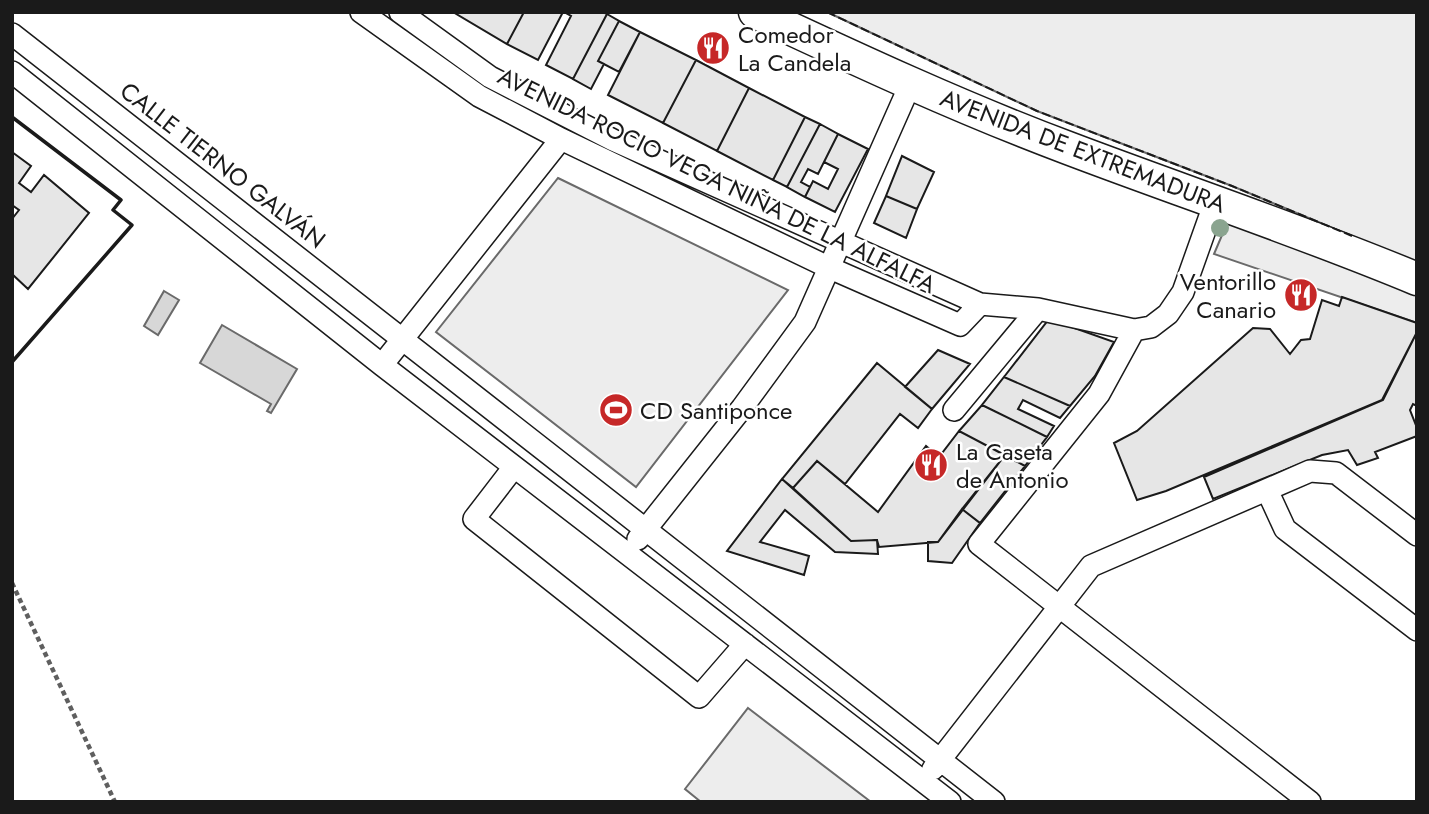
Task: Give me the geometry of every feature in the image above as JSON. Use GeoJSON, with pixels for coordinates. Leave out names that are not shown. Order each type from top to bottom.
{"type":"FeatureCollection","features":[{"type":"Feature","properties":{"kind":"main road","name":"AVENIDA DE EXTREMADURA"},"geometry":{"type":"LineString","coordinates":[[755,12],[910,85],[1067,148],[1417,279]]}},
{"type":"Feature","properties":{"kind":"street","name":"AVENIDA ROCIO VEGA NIÑA DE LA ALFALFA"},"geometry":{"type":"LineString","coordinates":[[362,12],[479,96],[561,139],[830,268],[960,325],[980,304]]}},
{"type":"Feature","properties":{"kind":"street","name":"AVENIDA ROCIO VEGA NIÑA DE LA ALFALFA"},"geometry":{"type":"LineString","coordinates":[[400,12],[490,77],[612,140],[980,304],[1038,309],[1134,330]]}},
{"type":"Feature","properties":{"kind":"street","name":"CALLE TIERNO GALVÁN"},"geometry":{"type":"LineString","coordinates":[[12,34],[994,802]]}},
{"type":"Feature","properties":{"kind":"street"},"geometry":{"type":"LineString","coordinates":[[12,72],[382,365],[950,802]]}},
{"type":"Feature","properties":{"kind":"street"},"geometry":{"type":"LineString","coordinates":[[624,551],[647,530],[742,408],[805,321],[910,85]]}},
{"type":"Feature","properties":{"kind":"street"},"geometry":{"type":"LineString","coordinates":[[382,365],[561,139]]}},
{"type":"Feature","properties":{"kind":"street"},"geometry":{"type":"LineString","coordinates":[[1215,202],[1183,292],[1168,314],[1151,327],[1134,330],[1099,394],[979,544],[1310,802]]}},
{"type":"Feature","properties":{"kind":"street"},"geometry":{"type":"LineString","coordinates":[[954,410],[1038,309]]}},
{"type":"Feature","properties":{"kind":"street"},"geometry":{"type":"LineString","coordinates":[[514,467],[474,519],[699,697],[745,644]]}},
{"type":"Feature","properties":{"kind":"street"},"geometry":{"type":"LineString","coordinates":[[923,781],[1091,566],[1310,471],[1336,473],[1417,535]]}},
{"type":"Feature","properties":{"kind":"street"},"geometry":{"type":"LineString","coordinates":[[1267,490],[1285,529],[1417,630]]}},
{"type":"Feature","properties":{"kind":"path"},"geometry":{"type":"LineString","coordinates":[[12,583],[115,802]]}},
{"type":"Feature","properties":{"kind":"shaded area"},"geometry":{"type":"Polygon","coordinates":[[[827,12],[1417,12],[1417,263],[1232,186],[1037,111],[827,12]]]}},
{"type":"Feature","properties":{"kind":"shaded area","name":"CD Santiponce"},"geometry":{"type":"Polygon","coordinates":[[[558,178],[788,290],[636,487],[436,332],[558,178]]]}},
{"type":"Feature","properties":{"kind":"shaded area"},"geometry":{"type":"Polygon","coordinates":[[[1228,221],[1417,292],[1417,323],[1214,254],[1228,221]]]}},
{"type":"Feature","properties":{"kind":"shaded area"},"geometry":{"type":"Polygon","coordinates":[[[164,291],[179,300],[158,335],[144,326],[164,291]]]}},
{"type":"Feature","properties":{"kind":"shaded area"},"geometry":{"type":"Polygon","coordinates":[[[222,325],[297,369],[271,413],[267,411],[271,404],[200,363],[222,325]]]}},
{"type":"Feature","properties":{"kind":"shaded area"},"geometry":{"type":"Polygon","coordinates":[[[748,708],[871,802],[701,802],[685,789],[748,708]]]}},
{"type":"Feature","properties":{"kind":"building"},"geometry":{"type":"Polygon","coordinates":[[[453,12],[524,12],[507,44],[453,12]]]}},
{"type":"Feature","properties":{"kind":"building"},"geometry":{"type":"Polygon","coordinates":[[[524,12],[563,12],[538,60],[507,44],[524,12]]]}},
{"type":"Feature","properties":{"kind":"building"},"geometry":{"type":"Polygon","coordinates":[[[564,12],[607,14],[573,79],[546,65],[571,16],[564,12]]]}},
{"type":"Feature","properties":{"kind":"building"},"geometry":{"type":"Polygon","coordinates":[[[607,14],[619,21],[598,61],[604,64],[591,89],[573,79],[607,14]]]}},
{"type":"Feature","properties":{"kind":"building"},"geometry":{"type":"Polygon","coordinates":[[[619,21],[640,32],[619,72],[598,61],[619,21]]]}},
{"type":"Feature","properties":{"kind":"building"},"geometry":{"type":"Polygon","coordinates":[[[640,32],[696,60],[663,123],[608,95],[640,32]]]}},
{"type":"Feature","properties":{"kind":"building"},"geometry":{"type":"Polygon","coordinates":[[[696,60],[749,88],[717,151],[663,123],[696,60]]]}},
{"type":"Feature","properties":{"kind":"building"},"geometry":{"type":"Polygon","coordinates":[[[749,88],[805,117],[773,180],[717,151],[749,88]]]}},
{"type":"Feature","properties":{"kind":"building"},"geometry":{"type":"Polygon","coordinates":[[[805,117],[820,124],[787,187],[773,180],[805,117]]]}},
{"type":"Feature","properties":{"kind":"building"},"geometry":{"type":"Polygon","coordinates":[[[820,124],[838,134],[818,174],[808,169],[801,182],[810,187],[805,197],[787,187],[820,124]]]}},
{"type":"Feature","properties":{"kind":"building"},"geometry":{"type":"Polygon","coordinates":[[[838,134],[868,149],[835,212],[805,197],[813,181],[828,189],[838,169],[824,162],[838,134]]]}},
{"type":"Feature","properties":{"kind":"building"},"geometry":{"type":"Polygon","coordinates":[[[12,152],[31,166],[19,183],[31,192],[44,175],[89,213],[28,289],[12,274],[12,219],[19,210],[12,205],[12,152]]]}},
{"type":"Feature","properties":{"kind":"building"},"geometry":{"type":"Polygon","coordinates":[[[902,156],[934,172],[917,209],[886,196],[902,156]]]}},
{"type":"Feature","properties":{"kind":"building"},"geometry":{"type":"Polygon","coordinates":[[[886,196],[917,209],[906,238],[874,223],[886,196]]]}},
{"type":"Feature","properties":{"kind":"building"},"geometry":{"type":"Polygon","coordinates":[[[1342,297],[1417,323],[1417,332],[1382,400],[1166,491],[1137,500],[1114,443],[1137,431],[1253,328],[1270,329],[1290,354],[1301,340],[1310,339],[1322,300],[1339,306],[1342,297]]]}},
{"type":"Feature","properties":{"kind":"building"},"geometry":{"type":"Polygon","coordinates":[[[1049,319],[1114,342],[1095,376],[1070,406],[1004,377],[1049,319]]]}},
{"type":"Feature","properties":{"kind":"building"},"geometry":{"type":"Polygon","coordinates":[[[1417,332],[1417,406],[1413,404],[1410,410],[1417,436],[1375,452],[1378,458],[1357,465],[1348,450],[1322,455],[1213,499],[1204,477],[1383,400],[1417,332]]]}},
{"type":"Feature","properties":{"kind":"building"},"geometry":{"type":"Polygon","coordinates":[[[938,350],[970,364],[932,409],[905,387],[938,350]]]}},
{"type":"Feature","properties":{"kind":"building"},"geometry":{"type":"Polygon","coordinates":[[[877,363],[932,409],[918,428],[900,414],[845,484],[817,461],[793,488],[782,479],[877,363]]]}},
{"type":"Feature","properties":{"kind":"building"},"geometry":{"type":"Polygon","coordinates":[[[1004,377],[1070,406],[1060,418],[1023,400],[1018,409],[1054,426],[1047,437],[982,405],[1004,377]]]}},
{"type":"Feature","properties":{"kind":"building"},"geometry":{"type":"Polygon","coordinates":[[[982,405],[1047,437],[1025,466],[959,431],[982,405]]]}},
{"type":"Feature","properties":{"kind":"building"},"geometry":{"type":"Polygon","coordinates":[[[959,431],[1005,455],[938,542],[879,547],[877,540],[851,541],[793,488],[817,461],[878,512],[926,446],[939,457],[959,431]]]}},
{"type":"Feature","properties":{"kind":"building"},"geometry":{"type":"Polygon","coordinates":[[[1005,455],[1025,466],[980,523],[962,509],[1005,455]]]}},
{"type":"Feature","properties":{"kind":"building"},"geometry":{"type":"Polygon","coordinates":[[[782,479],[851,541],[877,540],[878,554],[835,552],[785,510],[760,542],[809,556],[804,575],[727,551],[782,479]]]}},
{"type":"Feature","properties":{"kind":"building"},"geometry":{"type":"Polygon","coordinates":[[[962,509],[980,523],[952,563],[928,561],[928,542],[938,542],[962,509]]]}},
{"type":"Feature","properties":{"kind":"fence"},"geometry":{"type":"LineString","coordinates":[[827,12],[1037,111],[1232,186],[1352,236]]}},
{"type":"Feature","properties":{"kind":"wall"},"geometry":{"type":"LineString","coordinates":[[12,117],[121,200],[113,210],[132,225],[12,362]]}},
{"type":"Feature","properties":{"kind":"place","name":"Comedor La Candela"},"geometry":{"type":"Point","coordinates":[713,48]}},
{"type":"Feature","properties":{"kind":"place","name":"Ventorillo Canario"},"geometry":{"type":"Point","coordinates":[1301,295]}},
{"type":"Feature","properties":{"kind":"place","name":"CD Santiponce"},"geometry":{"type":"Point","coordinates":[616,410]}},
{"type":"Feature","properties":{"kind":"place","name":"La Caseta de Antonio"},"geometry":{"type":"Point","coordinates":[931,465]}}]}
